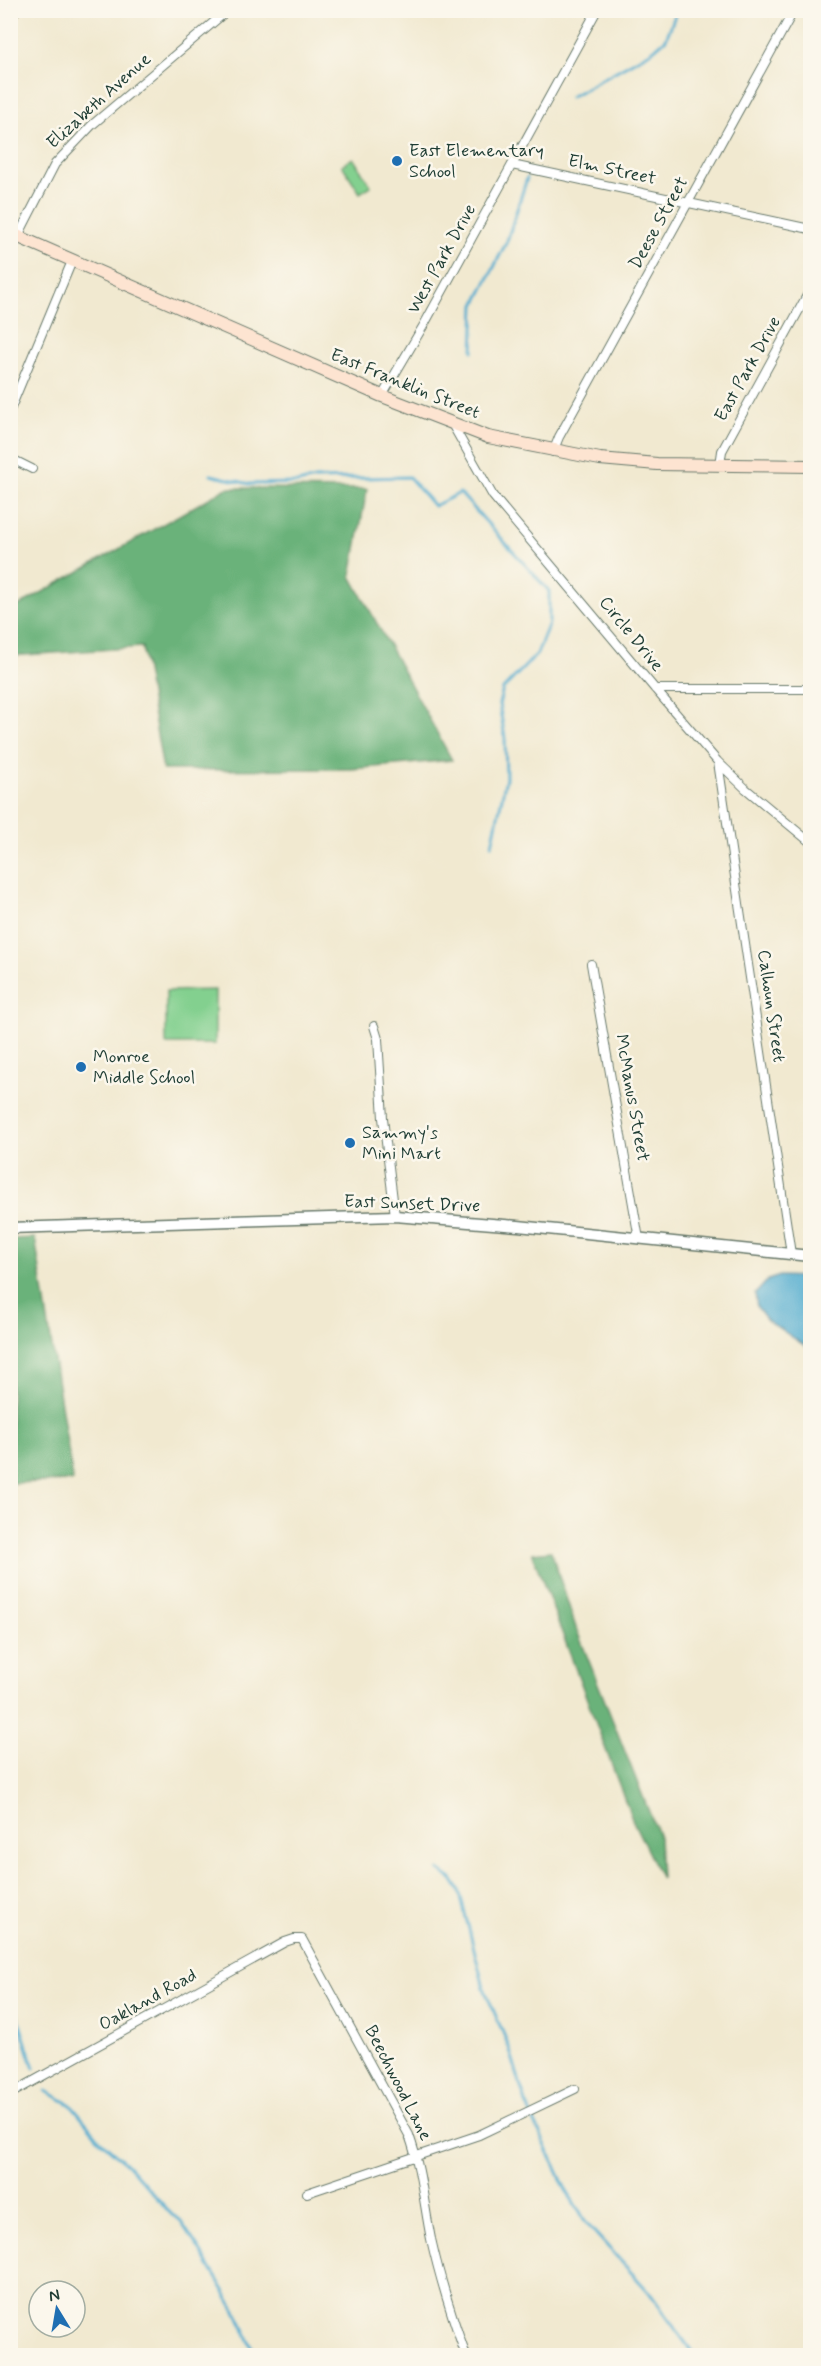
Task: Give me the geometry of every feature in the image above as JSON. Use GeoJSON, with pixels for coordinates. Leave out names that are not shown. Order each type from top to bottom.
{"type":"FeatureCollection","features":[{"type":"Feature","properties":{"kind":"main road","name":"East Franklin Street"},"geometry":{"type":"LineString","coordinates":[[14,235],[382,396],[488,437],[553,452],[645,464],[810,466]]}},
{"type":"Feature","properties":{"kind":"street"},"geometry":{"type":"LineString","coordinates":[[10,16],[17,10]]}},
{"type":"Feature","properties":{"kind":"street","name":"Elizabeth Avenue"},"geometry":{"type":"LineString","coordinates":[[14,235],[55,164],[92,125],[228,10]]}},
{"type":"Feature","properties":{"kind":"street","name":"West Park Drive"},"geometry":{"type":"LineString","coordinates":[[382,396],[425,323],[597,10]]}},
{"type":"Feature","properties":{"kind":"street","name":"Deese Street"},"geometry":{"type":"LineString","coordinates":[[553,452],[559,437],[794,10]]}},
{"type":"Feature","properties":{"kind":"street","name":"Elm Street"},"geometry":{"type":"LineString","coordinates":[[512,165],[810,229]]}},
{"type":"Feature","properties":{"kind":"street"},"geometry":{"type":"LineString","coordinates":[[10,410],[72,261]]}},
{"type":"Feature","properties":{"kind":"street","name":"East Park Drive"},"geometry":{"type":"LineString","coordinates":[[720,465],[722,451],[810,290]]}},
{"type":"Feature","properties":{"kind":"street","name":"Circle Drive"},"geometry":{"type":"LineString","coordinates":[[453,424],[493,496],[718,762],[746,789],[810,842]]}},
{"type":"Feature","properties":{"kind":"street"},"geometry":{"type":"LineString","coordinates":[[10,458],[32,469]]}},
{"type":"Feature","properties":{"kind":"street"},"geometry":{"type":"LineString","coordinates":[[655,688],[810,689]]}},
{"type":"Feature","properties":{"kind":"street","name":"Calhoun Street"},"geometry":{"type":"LineString","coordinates":[[718,762],[791,1254]]}},
{"type":"Feature","properties":{"kind":"street","name":"McManus Street"},"geometry":{"type":"LineString","coordinates":[[591,964],[639,1239]]}},
{"type":"Feature","properties":{"kind":"street"},"geometry":{"type":"LineString","coordinates":[[374,1026],[378,1040],[383,1118],[395,1216]]}},
{"type":"Feature","properties":{"kind":"street","name":"East Sunset Drive"},"geometry":{"type":"LineString","coordinates":[[10,1228],[395,1216],[518,1226],[810,1256]]}},
{"type":"Feature","properties":{"kind":"street","name":"Oakland Road"},"geometry":{"type":"LineString","coordinates":[[10,2094],[285,1942],[302,1939]]}},
{"type":"Feature","properties":{"kind":"street","name":"Beechwood Lane"},"geometry":{"type":"LineString","coordinates":[[302,1939],[409,2135],[417,2156],[434,2250],[450,2312],[466,2355]]}},
{"type":"Feature","properties":{"kind":"street"},"geometry":{"type":"LineString","coordinates":[[307,2193],[479,2135],[575,2089]]}},
{"type":"Feature","properties":{"kind":"green space"},"geometry":{"type":"Polygon","coordinates":[[[353,158],[371,186],[360,193],[342,165],[353,158]]]}},
{"type":"Feature","properties":{"kind":"green space"},"geometry":{"type":"Polygon","coordinates":[[[227,488],[367,489],[351,576],[452,760],[351,769],[163,770],[142,647],[11,656],[11,610],[227,488]]]}},
{"type":"Feature","properties":{"kind":"green space"},"geometry":{"type":"Polygon","coordinates":[[[215,990],[215,1044],[166,1044],[166,991],[215,990]]]}},
{"type":"Feature","properties":{"kind":"green space"},"geometry":{"type":"Polygon","coordinates":[[[35,1238],[73,1481],[11,1483],[11,1239],[35,1238]]]}},
{"type":"Feature","properties":{"kind":"green space"},"geometry":{"type":"Polygon","coordinates":[[[551,1551],[577,1631],[659,1837],[661,1879],[632,1819],[532,1553],[551,1551]]]}},
{"type":"Feature","properties":{"kind":"water"},"geometry":{"type":"Polygon","coordinates":[[[780,1276],[810,1277],[810,1349],[767,1320],[757,1307],[755,1294],[768,1280],[780,1276]]]}},
{"type":"Feature","properties":{"kind":"waterway"},"geometry":{"type":"LineString","coordinates":[[570,97],[652,51],[666,39],[677,10]]}},
{"type":"Feature","properties":{"kind":"waterway"},"geometry":{"type":"LineString","coordinates":[[473,351],[475,305],[507,241],[527,178]]}},
{"type":"Feature","properties":{"kind":"waterway"},"geometry":{"type":"LineString","coordinates":[[211,475],[250,484],[298,483],[315,479],[409,477],[434,506],[460,493],[549,591],[549,623],[537,654],[503,689],[499,704],[505,738],[506,778],[492,845]]}},
{"type":"Feature","properties":{"kind":"waterway"},"geometry":{"type":"LineString","coordinates":[[439,1870],[452,1879],[459,1890],[484,1988],[509,2047],[526,2103],[566,2190],[587,2224],[649,2292],[695,2356]]}},
{"type":"Feature","properties":{"kind":"waterway"},"geometry":{"type":"LineString","coordinates":[[10,1993],[34,2068]]}},
{"type":"Feature","properties":{"kind":"waterway"},"geometry":{"type":"LineString","coordinates":[[46,2091],[70,2104],[102,2142],[128,2165],[172,2215],[179,2219],[236,2311],[256,2356]]}},
{"type":"Feature","properties":{"kind":"place","name":"East Elementary School"},"geometry":{"type":"Point","coordinates":[397,161]}},
{"type":"Feature","properties":{"kind":"place","name":"Monroe Middle School"},"geometry":{"type":"Point","coordinates":[81,1067]}},
{"type":"Feature","properties":{"kind":"place","name":"Sammy's Mini Mart"},"geometry":{"type":"Point","coordinates":[350,1143]}}]}
